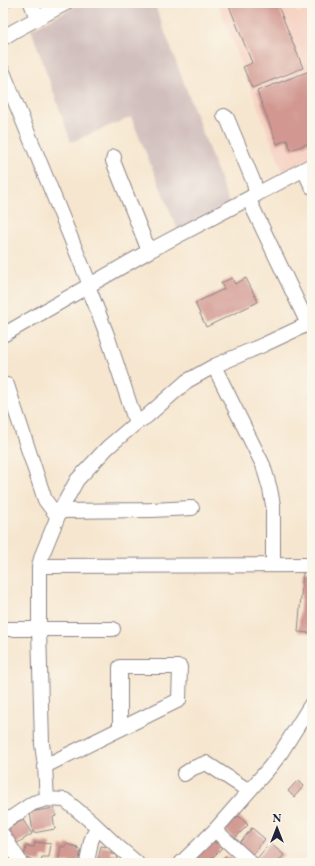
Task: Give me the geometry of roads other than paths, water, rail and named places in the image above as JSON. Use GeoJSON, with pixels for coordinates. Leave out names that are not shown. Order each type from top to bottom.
{"type":"FeatureCollection","features":[{"type":"Feature","properties":{"kind":"street"},"geometry":{"type":"LineString","coordinates":[[31,3],[37,18]]}},
{"type":"Feature","properties":{"kind":"street"},"geometry":{"type":"LineString","coordinates":[[3,38],[66,3]]}},
{"type":"Feature","properties":{"kind":"street"},"geometry":{"type":"LineString","coordinates":[[3,72],[89,285],[136,423]]}},
{"type":"Feature","properties":{"kind":"street"},"geometry":{"type":"LineString","coordinates":[[47,799],[42,744],[39,566],[58,514],[77,480],[108,447],[188,381],[214,366],[308,324],[252,197],[254,183],[227,118],[224,116]]}},
{"type":"Feature","properties":{"kind":"street"},"geometry":{"type":"LineString","coordinates":[[114,156],[113,161],[149,251]]}},
{"type":"Feature","properties":{"kind":"street"},"geometry":{"type":"LineString","coordinates":[[3,336],[149,251],[308,168],[312,187]]}},
{"type":"Feature","properties":{"kind":"street"},"geometry":{"type":"LineString","coordinates":[[214,366],[263,465],[273,505],[273,565]]}},
{"type":"Feature","properties":{"kind":"street"},"geometry":{"type":"LineString","coordinates":[[7,385],[45,500],[58,514],[192,508]]}},
{"type":"Feature","properties":{"kind":"street"},"geometry":{"type":"LineString","coordinates":[[39,566],[312,565]]}},
{"type":"Feature","properties":{"kind":"street"},"geometry":{"type":"LineString","coordinates":[[3,628],[113,629]]}},
{"type":"Feature","properties":{"kind":"street"},"geometry":{"type":"LineString","coordinates":[[45,766],[179,700],[180,667],[120,667],[120,728]]}},
{"type":"Feature","properties":{"kind":"street"},"geometry":{"type":"LineString","coordinates":[[181,863],[215,830],[274,763],[312,703]]}},
{"type":"Feature","properties":{"kind":"street"},"geometry":{"type":"LineString","coordinates":[[184,774],[193,768],[206,763],[249,791]]}},
{"type":"Feature","properties":{"kind":"street"},"geometry":{"type":"LineString","coordinates":[[3,824],[33,802],[47,799],[65,800],[80,811],[137,863]]}},
{"type":"Feature","properties":{"kind":"street"},"geometry":{"type":"LineString","coordinates":[[87,863],[91,841],[97,827]]}},
{"type":"Feature","properties":{"kind":"street"},"geometry":{"type":"LineString","coordinates":[[215,830],[251,863]]}},
{"type":"Feature","properties":{"kind":"street"},"geometry":{"type":"LineString","coordinates":[[3,835],[19,860],[19,863]]}}]}
